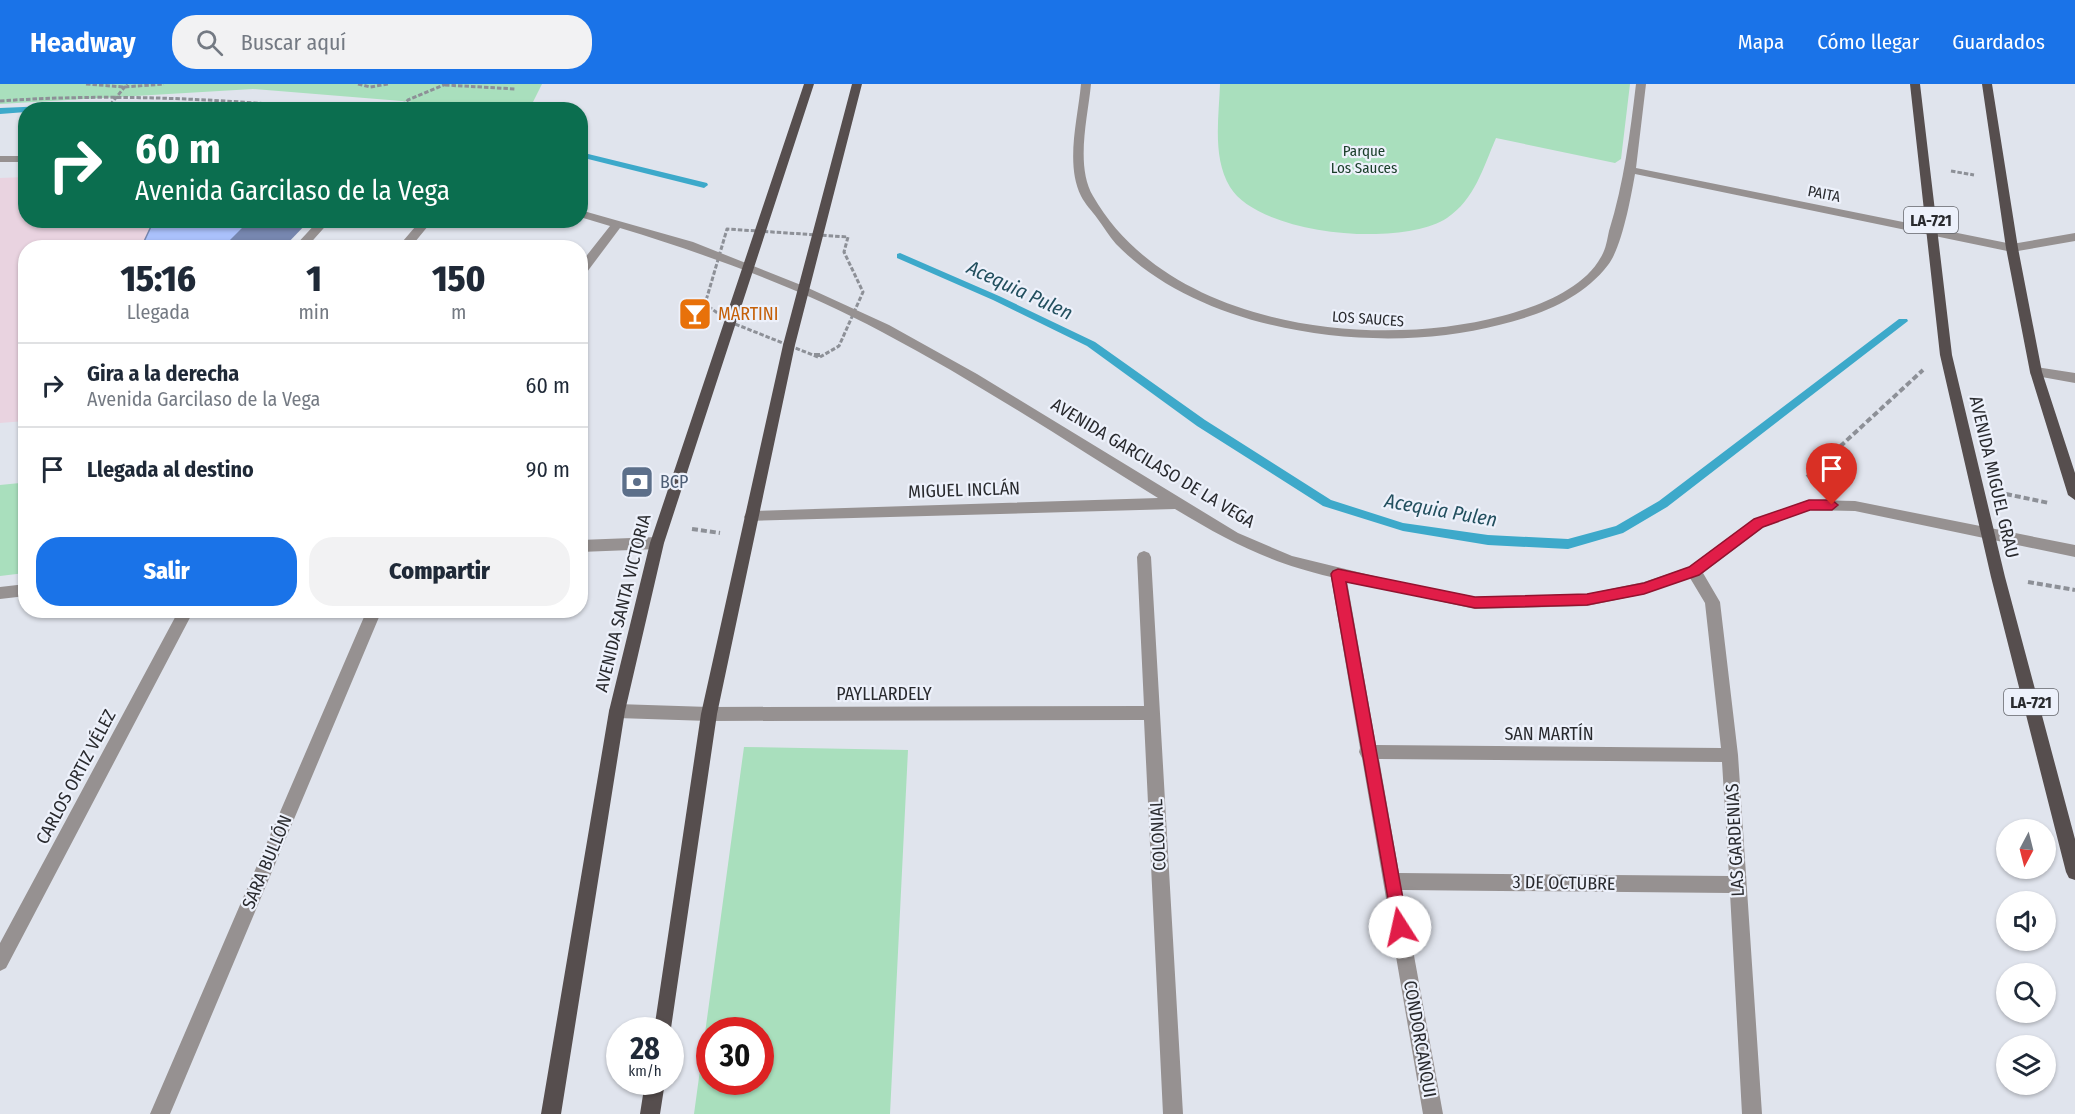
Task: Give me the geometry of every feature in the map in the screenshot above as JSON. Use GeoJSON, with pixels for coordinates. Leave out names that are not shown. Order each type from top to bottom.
{"type":"FeatureCollection","features":[{"type":"Feature","properties":{"kind":"main road","name":"AVENIDA SANTA VICTORIA"},"geometry":{"type":"LineString","coordinates":[[551,1114],[617,711],[657,543],[809,84]]}},
{"type":"Feature","properties":{"kind":"main road"},"geometry":{"type":"LineString","coordinates":[[665,1017],[709,714],[802,290],[857,84]]}},
{"type":"Feature","properties":{"kind":"main road","name":"AVENIDA MIGUEL GRAU"},"geometry":{"type":"LineString","coordinates":[[1915,84],[1946,355],[1987,533],[2075,872]]}},
{"type":"Feature","properties":{"kind":"main road"},"geometry":{"type":"LineString","coordinates":[[1987,84],[2012,248],[2036,372],[2075,495]]}},
{"type":"Feature","properties":{"kind":"main road"},"geometry":{"type":"LineString","coordinates":[[650,1114],[653,1095]]}},
{"type":"Feature","properties":{"kind":"street","name":"LOS SAUCES"},"geometry":{"type":"LineString","coordinates":[[1086,84],[1079,162],[1085,194],[1107,228],[1147,264],[1200,296],[1272,322],[1347,335],[1425,337],[1492,326],[1547,306],[1583,283],[1606,260],[1620,220],[1631,170],[1641,84]]}},
{"type":"Feature","properties":{"kind":"street"},"geometry":{"type":"LineString","coordinates":[[0,159],[18,159]]}},
{"type":"Feature","properties":{"kind":"street","name":"PAITA"},"geometry":{"type":"LineString","coordinates":[[1631,170],[2012,248]]}},
{"type":"Feature","properties":{"kind":"street","name":"AVENIDA GARCILASO DE LA VEGA"},"geometry":{"type":"LineString","coordinates":[[588,215],[689,245],[802,290],[885,328],[972,377],[1233,537],[1289,561],[1338,574],[1475,603],[1587,600],[1644,588],[1694,571],[1759,523],[1809,505],[1855,506],[2075,551]]}},
{"type":"Feature","properties":{"kind":"street"},"geometry":{"type":"LineString","coordinates":[[588,262],[618,223]]}},
{"type":"Feature","properties":{"kind":"street"},"geometry":{"type":"LineString","coordinates":[[307,240],[318,228]]}},
{"type":"Feature","properties":{"kind":"street"},"geometry":{"type":"LineString","coordinates":[[410,240],[421,228]]}},
{"type":"Feature","properties":{"kind":"street"},"geometry":{"type":"LineString","coordinates":[[2012,248],[2075,237]]}},
{"type":"Feature","properties":{"kind":"street"},"geometry":{"type":"LineString","coordinates":[[2036,372],[2075,378]]}},
{"type":"Feature","properties":{"kind":"street","name":"MIGUEL INCLÁN"},"geometry":{"type":"LineString","coordinates":[[751,517],[1178,503]]}},
{"type":"Feature","properties":{"kind":"street"},"geometry":{"type":"LineString","coordinates":[[588,546],[657,543]]}},
{"type":"Feature","properties":{"kind":"street","name":"COLONIAL"},"geometry":{"type":"LineString","coordinates":[[1144,557],[1173,1114]]}},
{"type":"Feature","properties":{"kind":"street","name":"LAS GARDENIAS"},"geometry":{"type":"LineString","coordinates":[[1694,571],[1712,602],[1730,755],[1752,1114]]}},
{"type":"Feature","properties":{"kind":"street","name":"CONDORCANQUI"},"geometry":{"type":"LineString","coordinates":[[1338,574],[1367,752],[1433,1114]]}},
{"type":"Feature","properties":{"kind":"street"},"geometry":{"type":"LineString","coordinates":[[0,593],[18,591]]}},
{"type":"Feature","properties":{"kind":"street","name":"CARLOS ORTIZ VÉLEZ"},"geometry":{"type":"LineString","coordinates":[[0,962],[183,618]]}},
{"type":"Feature","properties":{"kind":"street","name":"SARA BULLÓN"},"geometry":{"type":"LineString","coordinates":[[160,1114],[372,618]]}},
{"type":"Feature","properties":{"kind":"street","name":"PAYLLARDELY"},"geometry":{"type":"LineString","coordinates":[[617,711],[709,714],[1152,713]]}},
{"type":"Feature","properties":{"kind":"street","name":"SAN MARTÍN"},"geometry":{"type":"LineString","coordinates":[[1367,752],[1730,755]]}},
{"type":"Feature","properties":{"kind":"street","name":"3 DE OCTUBRE"},"geometry":{"type":"LineString","coordinates":[[1391,881],[1737,885]]}},
{"type":"Feature","properties":{"kind":"path"},"geometry":{"type":"LineString","coordinates":[[86,84],[125,86],[164,84]]}},
{"type":"Feature","properties":{"kind":"path"},"geometry":{"type":"LineString","coordinates":[[358,84],[370,87],[388,84]]}},
{"type":"Feature","properties":{"kind":"path"},"geometry":{"type":"LineString","coordinates":[[405,102],[410,97],[425,94],[446,85],[515,89]]}},
{"type":"Feature","properties":{"kind":"path"},"geometry":{"type":"LineString","coordinates":[[112,102],[125,86]]}},
{"type":"Feature","properties":{"kind":"path"},"geometry":{"type":"LineString","coordinates":[[0,101],[116,97],[214,98],[255,102]]}},
{"type":"Feature","properties":{"kind":"path"},"geometry":{"type":"LineString","coordinates":[[1924,165],[2001,181]]}},
{"type":"Feature","properties":{"kind":"path"},"geometry":{"type":"LineString","coordinates":[[1801,483],[1912,378],[1946,355]]}},
{"type":"Feature","properties":{"kind":"path"},"geometry":{"type":"LineString","coordinates":[[1976,488],[2053,504]]}},
{"type":"Feature","properties":{"kind":"path"},"geometry":{"type":"LineString","coordinates":[[663,525],[747,536]]}},
{"type":"Feature","properties":{"kind":"path"},"geometry":{"type":"LineString","coordinates":[[1998,577],[2075,590]]}},
{"type":"Feature","properties":{"kind":"shaded area"},"geometry":{"type":"Polygon","coordinates":[[[18,177],[18,228],[194,228],[188,240],[18,240],[18,422],[0,423],[0,178],[18,177]]]}},
{"type":"Feature","properties":{"kind":"green space"},"geometry":{"type":"Polygon","coordinates":[[[0,84],[542,84],[533,102],[414,102],[253,89],[0,104],[0,84]]]}},
{"type":"Feature","properties":{"kind":"green space","name":"Parque Los Sauces"},"geometry":{"type":"Polygon","coordinates":[[[1220,84],[1630,84],[1621,159],[1615,163],[1496,138],[1465,202],[1447,218],[1426,227],[1398,233],[1366,234],[1332,232],[1300,226],[1270,216],[1246,203],[1230,187],[1224,175],[1219,150],[1220,84]]]}},
{"type":"Feature","properties":{"kind":"green space"},"geometry":{"type":"Polygon","coordinates":[[[18,483],[18,574],[0,576],[0,485],[18,483]]]}},
{"type":"Feature","properties":{"kind":"green space"},"geometry":{"type":"Polygon","coordinates":[[[744,747],[908,750],[890,1114],[694,1114],[697,1095],[774,1095],[774,1017],[707,1017],[744,747]]]}},
{"type":"Feature","properties":{"kind":"building"},"geometry":{"type":"Polygon","coordinates":[[[150,228],[243,228],[231,240],[145,240],[150,228]]]}},
{"type":"Feature","properties":{"kind":"waterway","name":"Acequia Pulen"},"geometry":{"type":"LineString","coordinates":[[0,111],[18,110]]}},
{"type":"Feature","properties":{"kind":"waterway","name":"Acequia Pulen"},"geometry":{"type":"LineString","coordinates":[[588,156],[704,185]]}},
{"type":"Feature","properties":{"kind":"waterway","name":"Acequia Pulen"},"geometry":{"type":"LineString","coordinates":[[900,256],[996,298],[1091,344],[1201,423],[1327,503],[1403,527],[1488,540],[1568,544],[1619,530],[1663,504],[1903,321]]}},
{"type":"Feature","properties":{"kind":"place","name":"MARTINI"},"geometry":{"type":"Point","coordinates":[695,314]}},
{"type":"Feature","properties":{"kind":"place","name":"BCP"},"geometry":{"type":"Point","coordinates":[637,482]}},
{"type":"Feature","properties":{"kind":"route"},"geometry":{"type":"LineString","coordinates":[[1400,927],[1367,752],[1338,574],[1475,603],[1587,600],[1644,588],[1694,571],[1759,523],[1809,505],[1832,505]]}}]}
